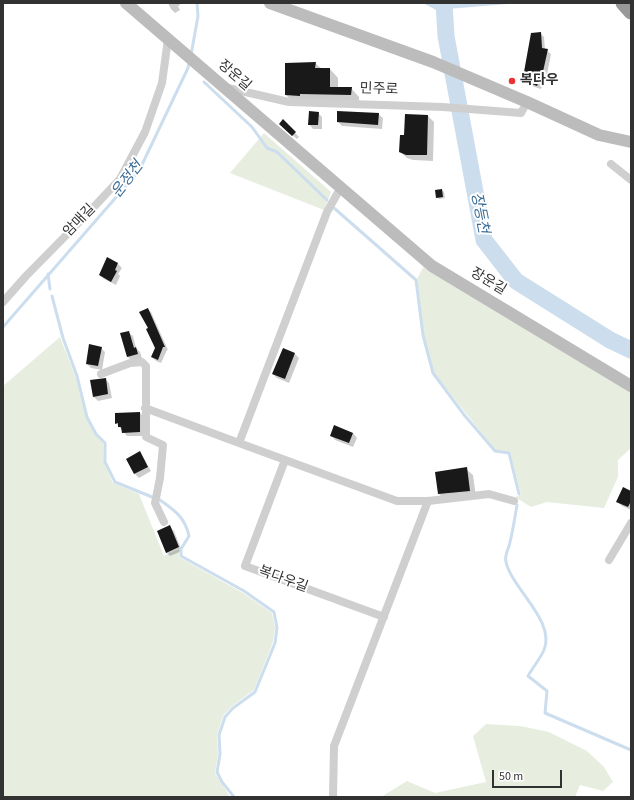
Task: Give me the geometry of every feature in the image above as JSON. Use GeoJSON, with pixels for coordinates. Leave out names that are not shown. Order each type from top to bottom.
{"type":"FeatureCollection","features":[{"type":"Feature","properties":{"kind":"highway"},"geometry":{"type":"LineString","coordinates":[[623,3],[631,12]]}},
{"type":"Feature","properties":{"kind":"street","name":"장운길"},"geometry":{"type":"LineString","coordinates":[[126,3],[432,266],[631,386]]}},
{"type":"Feature","properties":{"kind":"street"},"geometry":{"type":"LineString","coordinates":[[270,3],[433,62],[475,79],[599,135],[631,142]]}},
{"type":"Feature","properties":{"kind":"street","name":"암매길"},"geometry":{"type":"LineString","coordinates":[[3,302],[26,276],[120,179],[145,132],[162,83],[172,42]]}},
{"type":"Feature","properties":{"kind":"street","name":"민주로"},"geometry":{"type":"LineString","coordinates":[[225,88],[289,102],[443,107],[521,113],[527,102]]}},
{"type":"Feature","properties":{"kind":"street"},"geometry":{"type":"LineString","coordinates":[[610,164],[631,180]]}},
{"type":"Feature","properties":{"kind":"street"},"geometry":{"type":"LineString","coordinates":[[239,443],[327,212],[341,187]]}},
{"type":"Feature","properties":{"kind":"street"},"geometry":{"type":"LineString","coordinates":[[101,374],[130,363],[142,362],[146,366],[146,437],[163,445],[160,478],[155,503],[164,522]]}},
{"type":"Feature","properties":{"kind":"street"},"geometry":{"type":"LineString","coordinates":[[145,408],[397,501],[428,501],[489,494],[514,501]]}},
{"type":"Feature","properties":{"kind":"street","name":"복다우길"},"geometry":{"type":"LineString","coordinates":[[286,460],[245,566],[384,616]]}},
{"type":"Feature","properties":{"kind":"street"},"geometry":{"type":"LineString","coordinates":[[333,797],[334,746],[428,501]]}},
{"type":"Feature","properties":{"kind":"street"},"geometry":{"type":"LineString","coordinates":[[608,560],[631,523]]}},
{"type":"Feature","properties":{"kind":"shaded area"},"geometry":{"type":"Polygon","coordinates":[[[264,133],[331,192],[324,210],[230,173],[264,133]]]}},
{"type":"Feature","properties":{"kind":"shaded area"},"geometry":{"type":"Polygon","coordinates":[[[425,264],[631,390],[631,448],[618,460],[618,477],[604,508],[547,502],[531,507],[515,497],[521,495],[510,452],[495,450],[434,373],[424,335],[417,279],[425,264]]]}},
{"type":"Feature","properties":{"kind":"shaded area"},"geometry":{"type":"Polygon","coordinates":[[[60,337],[76,378],[88,421],[92,429],[103,443],[104,463],[113,483],[139,494],[164,556],[179,549],[179,557],[243,593],[272,613],[275,628],[273,642],[254,690],[232,706],[223,716],[217,735],[218,754],[215,773],[230,797],[3,797],[3,386],[60,337]]]}},
{"type":"Feature","properties":{"kind":"shaded area"},"geometry":{"type":"Polygon","coordinates":[[[486,724],[520,726],[549,732],[587,751],[604,767],[613,782],[603,791],[580,785],[575,797],[381,797],[407,781],[435,793],[486,782],[473,736],[486,724]]]}},
{"type":"Feature","properties":{"kind":"water"},"geometry":{"type":"Polygon","coordinates":[[[423,3],[519,3],[436,10],[423,3]]]}},
{"type":"Feature","properties":{"kind":"building"},"geometry":{"type":"Polygon","coordinates":[[[541,32],[542,48],[548,49],[542,76],[541,75],[537,86],[527,82],[530,74],[524,72],[531,33],[541,32]]]}},
{"type":"Feature","properties":{"kind":"building"},"geometry":{"type":"Polygon","coordinates":[[[316,62],[315,68],[330,68],[330,87],[352,87],[351,95],[285,95],[285,63],[316,62]]]}},
{"type":"Feature","properties":{"kind":"building"},"geometry":{"type":"Polygon","coordinates":[[[309,111],[319,112],[318,125],[308,125],[309,111]]]}},
{"type":"Feature","properties":{"kind":"building"},"geometry":{"type":"Polygon","coordinates":[[[337,111],[379,113],[378,125],[337,122],[337,111]]]}},
{"type":"Feature","properties":{"kind":"building"},"geometry":{"type":"Polygon","coordinates":[[[405,114],[428,115],[427,155],[406,155],[399,152],[400,135],[404,135],[405,114]]]}},
{"type":"Feature","properties":{"kind":"building"},"geometry":{"type":"Polygon","coordinates":[[[283,119],[296,132],[292,136],[279,124],[283,119]]]}},
{"type":"Feature","properties":{"kind":"building"},"geometry":{"type":"Polygon","coordinates":[[[442,189],[443,197],[436,198],[435,190],[442,189]]]}},
{"type":"Feature","properties":{"kind":"building"},"geometry":{"type":"Polygon","coordinates":[[[107,257],[118,263],[115,270],[117,271],[111,282],[99,275],[107,257]]]}},
{"type":"Feature","properties":{"kind":"building"},"geometry":{"type":"Polygon","coordinates":[[[148,308],[165,347],[163,347],[158,360],[151,357],[155,348],[146,329],[148,328],[139,312],[148,308]]]}},
{"type":"Feature","properties":{"kind":"building"},"geometry":{"type":"Polygon","coordinates":[[[129,331],[134,348],[136,347],[138,354],[127,357],[120,333],[129,331]]]}},
{"type":"Feature","properties":{"kind":"building"},"geometry":{"type":"Polygon","coordinates":[[[89,344],[102,347],[98,366],[86,364],[89,344]]]}},
{"type":"Feature","properties":{"kind":"building"},"geometry":{"type":"Polygon","coordinates":[[[283,348],[295,353],[285,379],[272,374],[283,348]]]}},
{"type":"Feature","properties":{"kind":"building"},"geometry":{"type":"Polygon","coordinates":[[[106,378],[108,394],[93,397],[90,380],[106,378]]]}},
{"type":"Feature","properties":{"kind":"building"},"geometry":{"type":"Polygon","coordinates":[[[140,412],[140,432],[122,433],[121,427],[118,427],[118,423],[115,424],[115,413],[140,412]]]}},
{"type":"Feature","properties":{"kind":"building"},"geometry":{"type":"Polygon","coordinates":[[[334,425],[353,433],[349,443],[330,436],[334,425]]]}},
{"type":"Feature","properties":{"kind":"building"},"geometry":{"type":"Polygon","coordinates":[[[140,451],[148,467],[134,474],[126,459],[140,451]]]}},
{"type":"Feature","properties":{"kind":"building"},"geometry":{"type":"Polygon","coordinates":[[[467,467],[470,491],[438,494],[435,472],[467,467]]]}},
{"type":"Feature","properties":{"kind":"building"},"geometry":{"type":"Polygon","coordinates":[[[623,487],[631,491],[631,501],[628,507],[616,502],[623,487]]]}},
{"type":"Feature","properties":{"kind":"building"},"geometry":{"type":"Polygon","coordinates":[[[170,525],[179,547],[166,553],[157,531],[170,525]]]}},
{"type":"Feature","properties":{"kind":"waterway","name":"운정천"},"geometry":{"type":"LineString","coordinates":[[191,55],[198,16],[197,3]]}},
{"type":"Feature","properties":{"kind":"waterway","name":"장등천"},"geometry":{"type":"LineString","coordinates":[[444,3],[446,36],[484,240],[516,281],[610,340],[631,350]]}},
{"type":"Feature","properties":{"kind":"waterway","name":"운정천"},"geometry":{"type":"LineString","coordinates":[[3,327],[139,171],[189,63]]}},
{"type":"Feature","properties":{"kind":"waterway"},"geometry":{"type":"LineString","coordinates":[[204,82],[252,127],[267,148],[277,152],[327,200]]}},
{"type":"Feature","properties":{"kind":"waterway"},"geometry":{"type":"LineString","coordinates":[[334,208],[416,280],[423,335],[433,373],[465,416],[495,451],[509,453],[519,494]]}},
{"type":"Feature","properties":{"kind":"waterway"},"geometry":{"type":"LineString","coordinates":[[48,274],[50,289]]}},
{"type":"Feature","properties":{"kind":"waterway"},"geometry":{"type":"LineString","coordinates":[[52,296],[63,338],[77,376],[87,417],[96,434],[105,443],[105,462],[115,482],[152,497]]}},
{"type":"Feature","properties":{"kind":"waterway"},"geometry":{"type":"LineString","coordinates":[[160,500],[179,515],[187,529],[189,536],[181,549],[181,556],[244,591],[274,612],[277,628],[275,643],[255,692],[233,708],[225,717],[219,735],[220,754],[217,772],[222,782],[234,797]]}},
{"type":"Feature","properties":{"kind":"waterway"},"geometry":{"type":"LineString","coordinates":[[517,505],[512,533],[506,554],[506,562],[516,583],[532,605],[544,628],[546,639],[544,650],[528,676],[547,691],[545,713],[631,750]]}},
{"type":"Feature","properties":{"kind":"place","name":"복다우"},"geometry":{"type":"Point","coordinates":[512,81]}}]}
